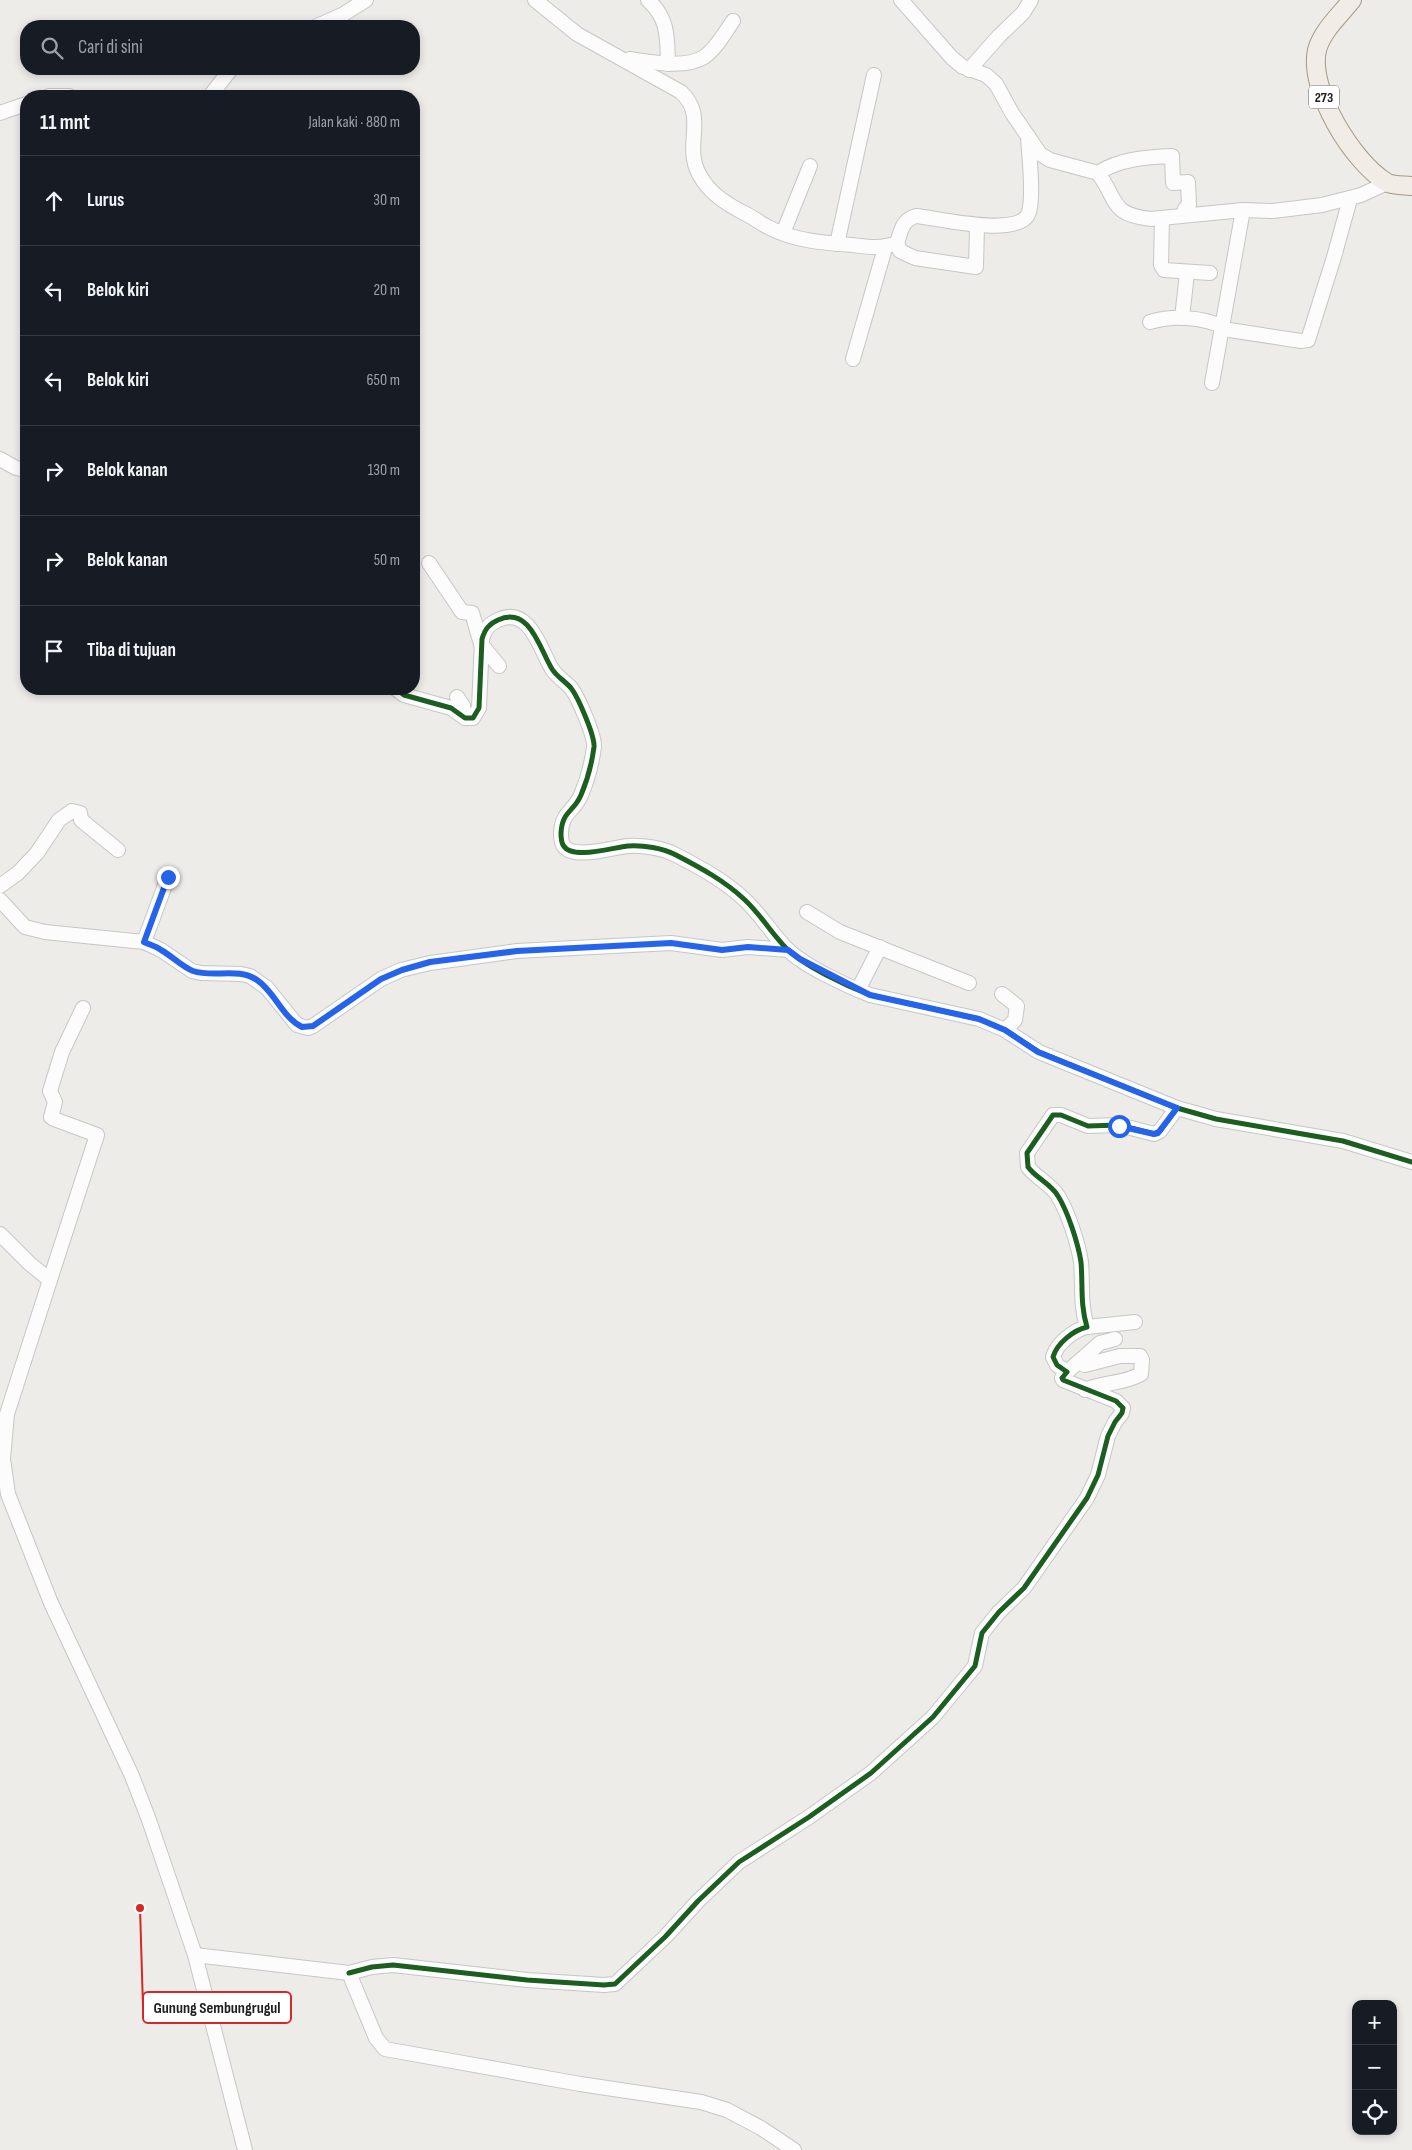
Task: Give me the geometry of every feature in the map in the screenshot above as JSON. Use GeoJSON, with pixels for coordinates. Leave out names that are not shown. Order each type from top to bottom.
{"type":"FeatureCollection","features":[{"type":"Feature","properties":{"kind":"main road","name":"273"},"geometry":{"type":"LineString","coordinates":[[1352,0],[1321,40],[1317,51],[1318,76],[1325,101],[1350,146],[1363,162],[1387,183]]}},
{"type":"Feature","properties":{"kind":"main road"},"geometry":{"type":"LineString","coordinates":[[1387,183],[1412,186]]}},
{"type":"Feature","properties":{"kind":"street"},"geometry":{"type":"LineString","coordinates":[[330,20],[366,0]]}},
{"type":"Feature","properties":{"kind":"street"},"geometry":{"type":"LineString","coordinates":[[534,0],[577,34],[668,83],[690,100],[695,115],[693,156],[697,172],[712,193],[772,229],[801,239],[838,244],[891,246],[916,258],[976,267],[977,225]]}},
{"type":"Feature","properties":{"kind":"street"},"geometry":{"type":"LineString","coordinates":[[648,0],[657,8],[665,21],[668,64]]}},
{"type":"Feature","properties":{"kind":"street"},"geometry":{"type":"LineString","coordinates":[[901,0],[952,58],[969,70],[986,76],[996,84],[1012,113],[1040,154],[1050,160],[1098,173],[1120,210],[1135,217],[1162,218],[1243,210],[1273,211],[1322,205],[1350,199],[1387,183]]}},
{"type":"Feature","properties":{"kind":"street"},"geometry":{"type":"LineString","coordinates":[[969,70],[1022,13],[1031,0]]}},
{"type":"Feature","properties":{"kind":"street"},"geometry":{"type":"LineString","coordinates":[[623,58],[668,64],[696,60],[710,52],[733,21]]}},
{"type":"Feature","properties":{"kind":"street"},"geometry":{"type":"LineString","coordinates":[[215,90],[226,75]]}},
{"type":"Feature","properties":{"kind":"street"},"geometry":{"type":"LineString","coordinates":[[838,244],[874,76]]}},
{"type":"Feature","properties":{"kind":"street"},"geometry":{"type":"LineString","coordinates":[[0,114],[20,106]]}},
{"type":"Feature","properties":{"kind":"street"},"geometry":{"type":"LineString","coordinates":[[854,359],[891,246],[903,224],[909,218],[916,216],[977,225],[1010,226],[1022,221],[1028,215],[1030,203],[1028,136]]}},
{"type":"Feature","properties":{"kind":"street"},"geometry":{"type":"LineString","coordinates":[[1098,173],[1110,165],[1131,160],[1172,156],[1173,183],[1188,182],[1189,205],[1185,209],[1184,215]]}},
{"type":"Feature","properties":{"kind":"street"},"geometry":{"type":"LineString","coordinates":[[783,233],[810,166]]}},
{"type":"Feature","properties":{"kind":"street"},"geometry":{"type":"LineString","coordinates":[[1150,322],[1182,318],[1210,321],[1223,328],[1301,341],[1308,340],[1350,199]]}},
{"type":"Feature","properties":{"kind":"street"},"geometry":{"type":"LineString","coordinates":[[1212,383],[1243,210]]}},
{"type":"Feature","properties":{"kind":"street"},"geometry":{"type":"LineString","coordinates":[[1162,218],[1161,265],[1164,270],[1186,273],[1210,273]]}},
{"type":"Feature","properties":{"kind":"street"},"geometry":{"type":"LineString","coordinates":[[1182,318],[1186,273]]}},
{"type":"Feature","properties":{"kind":"street"},"geometry":{"type":"LineString","coordinates":[[0,459],[20,469]]}},
{"type":"Feature","properties":{"kind":"street"},"geometry":{"type":"LineString","coordinates":[[429,563],[462,612],[472,613],[474,626],[481,644],[499,666]]}},
{"type":"Feature","properties":{"kind":"street"},"geometry":{"type":"LineString","coordinates":[[404,695],[451,708],[465,718],[473,718],[478,711],[481,644],[484,632],[487,627],[502,618],[514,617],[531,628],[554,672],[573,690],[589,729],[594,748],[580,798],[563,819],[561,840],[563,846],[575,851],[595,852],[629,846],[668,850],[715,875],[746,900],[788,950],[800,959],[858,990],[870,995],[979,1019],[1005,1030],[1038,1052],[1177,1108],[1216,1119],[1343,1141],[1412,1162]]}},
{"type":"Feature","properties":{"kind":"street"},"geometry":{"type":"LineString","coordinates":[[457,697],[463,706],[465,718]]}},
{"type":"Feature","properties":{"kind":"street"},"geometry":{"type":"LineString","coordinates":[[0,886],[18,873],[37,852],[59,820],[72,811],[80,813],[81,820],[118,850]]}},
{"type":"Feature","properties":{"kind":"street"},"geometry":{"type":"LineString","coordinates":[[144,942],[168,877]]}},
{"type":"Feature","properties":{"kind":"street"},"geometry":{"type":"LineString","coordinates":[[0,900],[26,927],[45,932],[144,942],[161,950],[192,971],[241,974],[258,980],[267,988],[292,1020],[302,1027],[308,1028],[381,979],[402,970],[430,962],[517,951],[671,943],[722,950],[748,947],[788,950]]}},
{"type":"Feature","properties":{"kind":"street"},"geometry":{"type":"LineString","coordinates":[[807,912],[840,932],[969,984]]}},
{"type":"Feature","properties":{"kind":"street"},"geometry":{"type":"LineString","coordinates":[[858,990],[880,947]]}},
{"type":"Feature","properties":{"kind":"street"},"geometry":{"type":"LineString","coordinates":[[1002,994],[1017,1006],[1015,1020],[1005,1030]]}},
{"type":"Feature","properties":{"kind":"street"},"geometry":{"type":"LineString","coordinates":[[83,1008],[62,1052],[50,1091],[55,1102],[51,1117],[54,1120],[97,1135],[7,1414],[3,1459],[8,1494],[51,1603],[132,1776],[149,1820],[194,1955],[245,2150]]}},
{"type":"Feature","properties":{"kind":"street"},"geometry":{"type":"LineString","coordinates":[[1087,1326],[1082,1310],[1081,1262],[1077,1245],[1057,1194],[1031,1171],[1026,1160],[1028,1153],[1053,1115],[1088,1126],[1119,1126],[1154,1134],[1160,1131],[1177,1108]]}},
{"type":"Feature","properties":{"kind":"street"},"geometry":{"type":"LineString","coordinates":[[0,1234],[30,1264],[50,1280]]}},
{"type":"Feature","properties":{"kind":"street"},"geometry":{"type":"LineString","coordinates":[[1067,1372],[1055,1362],[1054,1353],[1058,1346],[1077,1330],[1087,1326],[1135,1322]]}},
{"type":"Feature","properties":{"kind":"street"},"geometry":{"type":"LineString","coordinates":[[194,1955],[348,1973],[372,1967],[393,1965],[585,1984],[610,1985],[619,1981],[739,1862],[852,1787],[912,1738],[933,1717],[975,1666],[982,1633],[999,1612],[1024,1588],[1087,1498],[1098,1475],[1108,1436],[1123,1408],[1116,1401],[1085,1390],[1062,1378],[1100,1343],[1115,1339]]}},
{"type":"Feature","properties":{"kind":"street"},"geometry":{"type":"LineString","coordinates":[[1082,1359],[1086,1365],[1129,1355],[1140,1356],[1142,1360],[1141,1374],[1133,1379],[1098,1385],[1085,1390]]}},
{"type":"Feature","properties":{"kind":"street"},"geometry":{"type":"LineString","coordinates":[[348,1973],[376,2038],[385,2048],[580,2084],[701,2102],[727,2110],[761,2128],[794,2150]]}},
{"type":"Feature","properties":{"kind":"cycle path"},"geometry":{"type":"LineString","coordinates":[[404,695],[451,708],[465,718],[473,718],[479,708],[482,639],[484,632],[498,620],[509,617],[518,619],[526,624],[532,632],[552,669],[571,688],[586,717],[594,742],[592,759],[583,790],[578,801],[566,816],[562,826],[562,842],[568,850],[584,853],[628,846],[665,850],[712,875],[737,893],[751,906],[787,949],[804,962],[826,975],[870,995],[979,1019],[1005,1030],[1039,1052],[1177,1108],[1216,1119],[1343,1141],[1412,1162]]}},
{"type":"Feature","properties":{"kind":"cycle path"},"geometry":{"type":"LineString","coordinates":[[349,1973],[372,1967],[393,1965],[527,1980],[615,1984],[665,1937],[698,1901],[739,1862],[809,1817],[871,1773],[933,1717],[975,1666],[982,1633],[999,1612],[1024,1588],[1087,1498],[1098,1475],[1108,1436],[1123,1408],[1116,1401],[1063,1380],[1062,1378],[1067,1372],[1057,1365],[1053,1357],[1058,1347],[1067,1338],[1087,1327],[1083,1302],[1081,1262],[1078,1246],[1062,1203],[1051,1188],[1028,1167],[1027,1153],[1053,1115],[1061,1115],[1088,1126],[1119,1125],[1154,1134],[1160,1131],[1177,1108]]}},
{"type":"Feature","properties":{"kind":"place","name":"Gunung Sembungrugul"},"geometry":{"type":"Point","coordinates":[140,1908]}},
{"type":"Feature","properties":{"kind":"route"},"geometry":{"type":"LineString","coordinates":[[168,877],[144,942],[153,945],[192,971],[241,974],[258,980],[267,988],[292,1020],[302,1027],[308,1028],[313,1026],[381,979],[402,970],[430,962],[489,953],[539,949],[671,943],[722,950],[748,947],[788,950],[800,959],[870,995],[979,1019],[999,1026],[1038,1052],[1177,1108],[1158,1133],[1154,1134],[1119,1126]]}}]}
